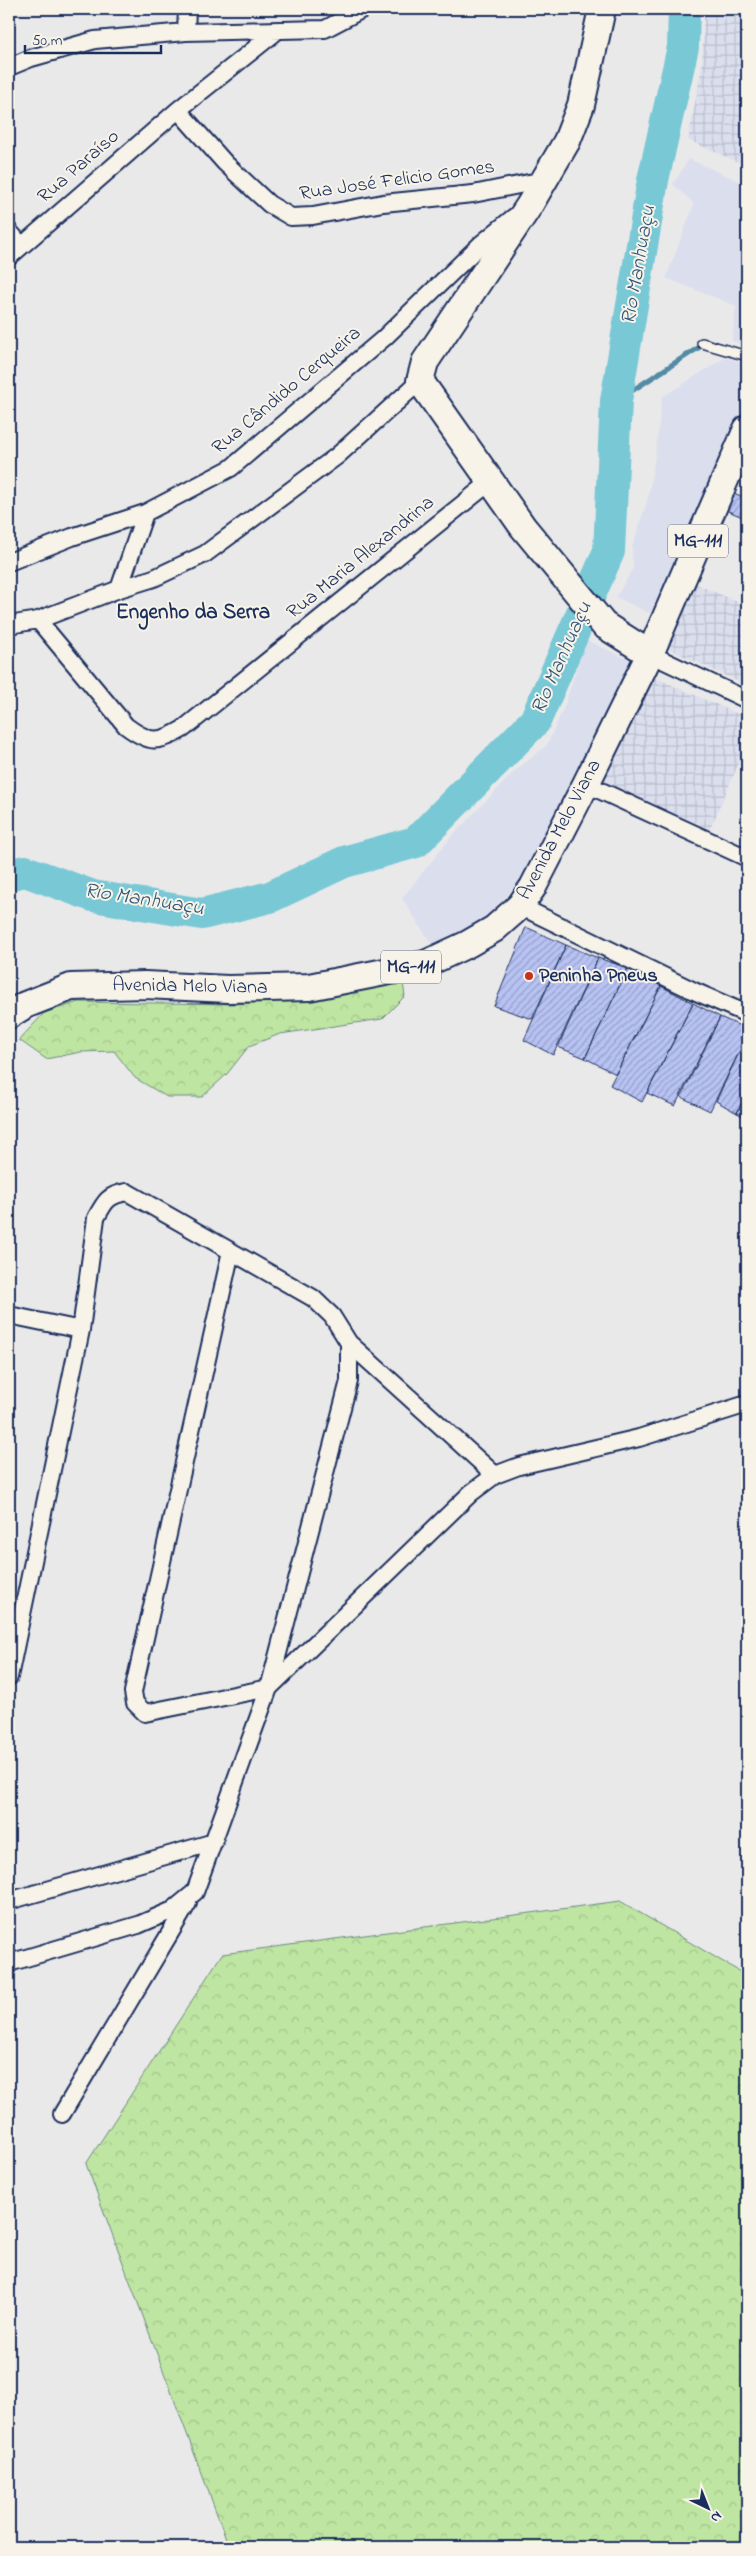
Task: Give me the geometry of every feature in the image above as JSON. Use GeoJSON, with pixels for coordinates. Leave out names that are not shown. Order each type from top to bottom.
{"type":"FeatureCollection","features":[{"type":"Feature","properties":{"kind":"main road"},"geometry":{"type":"LineString","coordinates":[[602,9],[595,49],[581,105],[567,141],[529,206],[425,362],[420,381],[523,527],[604,625],[650,654]]}},
{"type":"Feature","properties":{"kind":"main road","name":"Avenida Melo Viana"},"geometry":{"type":"LineString","coordinates":[[9,1015],[25,1005],[71,988],[145,985],[228,989],[309,987],[425,964],[468,944],[494,929],[520,906],[533,887],[586,784],[650,654],[747,429]]}},
{"type":"Feature","properties":{"kind":"street"},"geometry":{"type":"LineString","coordinates":[[186,9],[186,32]]}},
{"type":"Feature","properties":{"kind":"street"},"geometry":{"type":"LineString","coordinates":[[9,68],[31,58],[95,40],[186,32],[325,29],[363,9]]}},
{"type":"Feature","properties":{"kind":"street","name":"Rua Paraíso"},"geometry":{"type":"LineString","coordinates":[[9,257],[178,110],[277,31]]}},
{"type":"Feature","properties":{"kind":"street","name":"Rua José Felicio Gomes"},"geometry":{"type":"LineString","coordinates":[[178,110],[225,163],[269,204],[292,217],[313,216],[383,203],[473,194],[544,180]]}},
{"type":"Feature","properties":{"kind":"street","name":"Rua Cândido Cerqueira"},"geometry":{"type":"LineString","coordinates":[[9,562],[72,536],[145,513],[231,468],[384,338],[481,244],[529,206]]}},
{"type":"Feature","properties":{"kind":"street"},"geometry":{"type":"LineString","coordinates":[[9,231],[21,245]]}},
{"type":"Feature","properties":{"kind":"street"},"geometry":{"type":"LineString","coordinates":[[9,625],[38,620],[118,589],[154,578],[213,548],[337,456],[420,381]]}},
{"type":"Feature","properties":{"kind":"street","name":"Rua Maria Alexandrina"},"geometry":{"type":"LineString","coordinates":[[38,620],[126,726],[142,738],[165,740],[183,729],[490,482]]}},
{"type":"Feature","properties":{"kind":"street"},"geometry":{"type":"LineString","coordinates":[[118,589],[145,513]]}},
{"type":"Feature","properties":{"kind":"street"},"geometry":{"type":"LineString","coordinates":[[650,654],[747,700]]}},
{"type":"Feature","properties":{"kind":"street"},"geometry":{"type":"LineString","coordinates":[[586,784],[747,858]]}},
{"type":"Feature","properties":{"kind":"street"},"geometry":{"type":"LineString","coordinates":[[520,906],[694,991],[747,1014]]}},
{"type":"Feature","properties":{"kind":"street"},"geometry":{"type":"LineString","coordinates":[[9,1677],[81,1330],[96,1218],[104,1202],[114,1194],[127,1192],[144,1199],[313,1298],[332,1316],[349,1343],[495,1475]]}},
{"type":"Feature","properties":{"kind":"street"},"geometry":{"type":"LineString","coordinates":[[231,1251],[133,1692],[135,1703],[145,1713],[269,1688],[471,1493],[495,1475],[519,1466],[639,1438],[747,1404]]}},
{"type":"Feature","properties":{"kind":"street"},"geometry":{"type":"LineString","coordinates":[[9,1315],[81,1330]]}},
{"type":"Feature","properties":{"kind":"street"},"geometry":{"type":"LineString","coordinates":[[62,2114],[195,1892],[214,1842],[269,1688],[349,1381],[349,1343]]}},
{"type":"Feature","properties":{"kind":"street"},"geometry":{"type":"LineString","coordinates":[[9,1901],[214,1842]]}},
{"type":"Feature","properties":{"kind":"street"},"geometry":{"type":"LineString","coordinates":[[9,1963],[138,1925],[173,1910],[195,1892]]}},
{"type":"Feature","properties":{"kind":"lane"},"geometry":{"type":"LineString","coordinates":[[702,343],[747,356]]}},
{"type":"Feature","properties":{"kind":"shaded area"},"geometry":{"type":"Polygon","coordinates":[[[704,9],[747,9],[747,166],[688,140],[702,66],[704,9]]]}},
{"type":"Feature","properties":{"kind":"shaded area"},"geometry":{"type":"Polygon","coordinates":[[[689,159],[747,185],[747,345],[732,341],[736,306],[666,278],[694,204],[673,184],[689,159]]]}},
{"type":"Feature","properties":{"kind":"shaded area"},"geometry":{"type":"Polygon","coordinates":[[[726,357],[747,365],[747,401],[661,601],[649,613],[616,597],[633,569],[632,548],[648,498],[662,397],[726,357]]]}},
{"type":"Feature","properties":{"kind":"shaded area"},"geometry":{"type":"Polygon","coordinates":[[[694,583],[747,606],[747,686],[665,647],[694,583]]]}},
{"type":"Feature","properties":{"kind":"shaded area"},"geometry":{"type":"Polygon","coordinates":[[[586,640],[630,660],[585,766],[519,883],[485,919],[436,951],[402,898],[451,837],[515,771],[547,745],[564,707],[586,640]]]}},
{"type":"Feature","properties":{"kind":"shaded area"},"geometry":{"type":"Polygon","coordinates":[[[649,675],[747,718],[747,745],[710,829],[594,778],[649,675]]]}},
{"type":"Feature","properties":{"kind":"green space"},"geometry":{"type":"Polygon","coordinates":[[[403,982],[405,996],[382,1019],[280,1034],[249,1046],[227,1074],[202,1097],[167,1097],[135,1078],[114,1051],[81,1052],[46,1059],[19,1040],[44,1013],[78,1002],[236,1004],[334,995],[403,982]]]}},
{"type":"Feature","properties":{"kind":"green space"},"geometry":{"type":"Polygon","coordinates":[[[620,1901],[747,1976],[747,2547],[243,2547],[227,2541],[86,2164],[222,1954],[620,1901]]]}},
{"type":"Feature","properties":{"kind":"building"},"geometry":{"type":"Polygon","coordinates":[[[733,493],[747,498],[747,519],[726,510],[733,493]]]}},
{"type":"Feature","properties":{"kind":"building","name":"Peninha Pneus"},"geometry":{"type":"Polygon","coordinates":[[[526,927],[566,945],[532,1019],[494,1006],[526,927]]]}},
{"type":"Feature","properties":{"kind":"building"},"geometry":{"type":"Polygon","coordinates":[[[566,945],[598,958],[553,1055],[524,1040],[566,945]]]}},
{"type":"Feature","properties":{"kind":"building"},"geometry":{"type":"Polygon","coordinates":[[[598,958],[628,968],[585,1058],[558,1047],[598,958]]]}},
{"type":"Feature","properties":{"kind":"building"},"geometry":{"type":"Polygon","coordinates":[[[628,968],[661,986],[616,1074],[585,1058],[628,968]]]}},
{"type":"Feature","properties":{"kind":"building"},"geometry":{"type":"Polygon","coordinates":[[[661,986],[693,1003],[642,1102],[610,1085],[661,986]]]}},
{"type":"Feature","properties":{"kind":"building"},"geometry":{"type":"Polygon","coordinates":[[[693,1003],[720,1017],[675,1106],[647,1093],[693,1003]]]}},
{"type":"Feature","properties":{"kind":"building"},"geometry":{"type":"Polygon","coordinates":[[[720,1017],[747,1029],[747,1036],[710,1111],[681,1097],[720,1017]]]}},
{"type":"Feature","properties":{"kind":"building"},"geometry":{"type":"Polygon","coordinates":[[[747,1036],[747,1092],[737,1113],[716,1101],[747,1036]]]}},
{"type":"Feature","properties":{"kind":"building"},"geometry":{"type":"Polygon","coordinates":[[[747,1092],[747,1118],[737,1113],[747,1092]]]}},
{"type":"Feature","properties":{"kind":"waterway","name":"Rio Manhuaçu"},"geometry":{"type":"LineString","coordinates":[[9,875],[25,871],[93,896],[202,914],[270,897],[344,862],[416,842],[535,721],[609,551],[616,401],[653,180],[683,47],[684,9]]}},
{"type":"Feature","properties":{"kind":"waterway"},"geometry":{"type":"LineString","coordinates":[[616,401],[698,348]]}},
{"type":"Feature","properties":{"kind":"place","name":"Peninha Pneus"},"geometry":{"type":"Point","coordinates":[529,976]}},
{"type":"Feature","properties":{"kind":"district","name":"Engenho da Serra"},"geometry":{"type":"Point","coordinates":[193,613]}}]}
